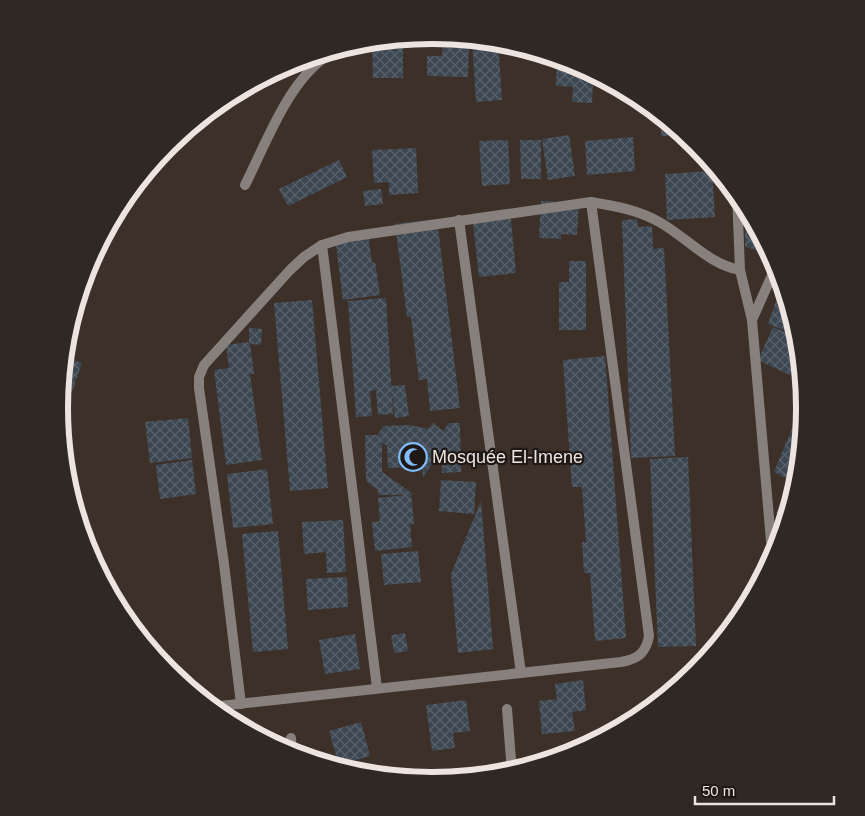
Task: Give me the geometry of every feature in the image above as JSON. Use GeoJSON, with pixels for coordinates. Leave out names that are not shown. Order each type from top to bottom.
{"type":"FeatureCollection","features":[{"type":"Feature","properties":{"kind":"street"},"geometry":{"type":"LineString","coordinates":[[245,184],[293,88],[312,66],[318,62]]}},
{"type":"Feature","properties":{"kind":"street"},"geometry":{"type":"LineString","coordinates":[[241,704],[199,377],[204,365],[218,348],[297,264],[322,245],[348,236],[590,202],[625,208],[660,222],[718,263],[740,270]]}},
{"type":"Feature","properties":{"kind":"street"},"geometry":{"type":"LineString","coordinates":[[223,706],[634,660],[642,654],[650,636],[590,202]]}},
{"type":"Feature","properties":{"kind":"street"},"geometry":{"type":"LineString","coordinates":[[738,210],[740,270],[752,320],[771,541]]}},
{"type":"Feature","properties":{"kind":"street"},"geometry":{"type":"LineString","coordinates":[[459,220],[520,673]]}},
{"type":"Feature","properties":{"kind":"street"},"geometry":{"type":"LineString","coordinates":[[322,245],[377,688]]}},
{"type":"Feature","properties":{"kind":"street"},"geometry":{"type":"LineString","coordinates":[[752,320],[771,275]]}},
{"type":"Feature","properties":{"kind":"street"},"geometry":{"type":"LineString","coordinates":[[507,709],[511,763]]}},
{"type":"Feature","properties":{"kind":"street"},"geometry":{"type":"LineString","coordinates":[[291,738],[291,744]]}},
{"type":"Feature","properties":{"kind":"building"},"geometry":{"type":"Polygon","coordinates":[[[443,44],[469,46],[468,77],[427,76],[427,56],[442,56],[443,44]]]}},
{"type":"Feature","properties":{"kind":"building"},"geometry":{"type":"Polygon","coordinates":[[[403,46],[403,78],[373,78],[372,49],[403,46]]]}},
{"type":"Feature","properties":{"kind":"building"},"geometry":{"type":"Polygon","coordinates":[[[472,46],[499,50],[502,100],[476,102],[472,46]]]}},
{"type":"Feature","properties":{"kind":"building"},"geometry":{"type":"Polygon","coordinates":[[[557,65],[585,77],[585,79],[593,81],[592,103],[572,102],[573,87],[556,86],[557,65]]]}},
{"type":"Feature","properties":{"kind":"building"},"geometry":{"type":"Polygon","coordinates":[[[661,125],[675,135],[661,136],[661,125]]]}},
{"type":"Feature","properties":{"kind":"building"},"geometry":{"type":"Polygon","coordinates":[[[569,135],[575,176],[548,180],[542,139],[569,135]]]}},
{"type":"Feature","properties":{"kind":"building"},"geometry":{"type":"Polygon","coordinates":[[[633,137],[635,171],[587,175],[585,141],[633,137]]]}},
{"type":"Feature","properties":{"kind":"building"},"geometry":{"type":"Polygon","coordinates":[[[508,140],[510,184],[482,186],[479,141],[508,140]]]}},
{"type":"Feature","properties":{"kind":"building"},"geometry":{"type":"Polygon","coordinates":[[[520,140],[541,140],[541,179],[521,179],[520,140]]]}},
{"type":"Feature","properties":{"kind":"building"},"geometry":{"type":"Polygon","coordinates":[[[416,148],[418,193],[389,195],[389,182],[374,183],[372,150],[416,148]]]}},
{"type":"Feature","properties":{"kind":"building"},"geometry":{"type":"Polygon","coordinates":[[[339,160],[347,177],[288,206],[279,189],[339,160]]]}},
{"type":"Feature","properties":{"kind":"building"},"geometry":{"type":"Polygon","coordinates":[[[709,171],[712,176],[715,217],[667,220],[665,174],[709,171]]]}},
{"type":"Feature","properties":{"kind":"building"},"geometry":{"type":"Polygon","coordinates":[[[381,189],[383,204],[365,206],[363,191],[381,189]]]}},
{"type":"Feature","properties":{"kind":"building"},"geometry":{"type":"Polygon","coordinates":[[[541,201],[579,203],[577,235],[561,234],[561,239],[539,238],[541,201]]]}},
{"type":"Feature","properties":{"kind":"building"},"geometry":{"type":"Polygon","coordinates":[[[510,210],[516,273],[479,277],[472,214],[510,210]]]}},
{"type":"Feature","properties":{"kind":"building"},"geometry":{"type":"Polygon","coordinates":[[[437,219],[460,408],[430,411],[427,379],[419,380],[411,317],[407,317],[395,224],[437,219]]]}},
{"type":"Feature","properties":{"kind":"building"},"geometry":{"type":"Polygon","coordinates":[[[637,219],[638,227],[652,226],[653,249],[664,248],[675,456],[631,458],[622,220],[637,219]]]}},
{"type":"Feature","properties":{"kind":"building"},"geometry":{"type":"Polygon","coordinates":[[[745,221],[762,253],[745,246],[745,221]]]}},
{"type":"Feature","properties":{"kind":"building"},"geometry":{"type":"Polygon","coordinates":[[[368,232],[372,263],[375,262],[380,295],[343,300],[335,237],[368,232]]]}},
{"type":"Feature","properties":{"kind":"building"},"geometry":{"type":"Polygon","coordinates":[[[569,261],[586,261],[586,330],[559,330],[559,282],[569,282],[569,261]]]}},
{"type":"Feature","properties":{"kind":"building"},"geometry":{"type":"Polygon","coordinates":[[[386,298],[393,414],[378,415],[376,390],[370,391],[372,416],[356,417],[348,301],[386,298]]]}},
{"type":"Feature","properties":{"kind":"building"},"geometry":{"type":"Polygon","coordinates":[[[777,298],[779,299],[789,332],[768,324],[777,298]]]}},
{"type":"Feature","properties":{"kind":"building"},"geometry":{"type":"Polygon","coordinates":[[[312,300],[328,488],[290,491],[274,303],[312,300]]]}},
{"type":"Feature","properties":{"kind":"building"},"geometry":{"type":"Polygon","coordinates":[[[773,327],[789,334],[794,360],[794,377],[758,360],[773,327]]]}},
{"type":"Feature","properties":{"kind":"building"},"geometry":{"type":"Polygon","coordinates":[[[249,328],[262,329],[261,345],[250,344],[254,374],[250,374],[262,460],[226,465],[214,370],[229,368],[226,345],[249,342],[249,328]]]}},
{"type":"Feature","properties":{"kind":"building"},"geometry":{"type":"Polygon","coordinates":[[[605,356],[626,638],[595,641],[590,573],[584,573],[582,542],[586,542],[582,487],[572,487],[563,360],[605,356]]]}},
{"type":"Feature","properties":{"kind":"building"},"geometry":{"type":"Polygon","coordinates":[[[71,359],[82,363],[72,392],[69,391],[71,359]]]}},
{"type":"Feature","properties":{"kind":"building"},"geometry":{"type":"Polygon","coordinates":[[[405,385],[409,416],[395,418],[391,386],[405,385]]]}},
{"type":"Feature","properties":{"kind":"building"},"geometry":{"type":"Polygon","coordinates":[[[188,418],[192,458],[150,463],[145,422],[188,418]]]}},
{"type":"Feature","properties":{"kind":"building"},"geometry":{"type":"Polygon","coordinates":[[[433,423],[443,431],[449,423],[460,423],[461,472],[442,473],[441,452],[423,477],[422,467],[388,468],[387,446],[382,442],[382,472],[413,494],[411,494],[414,524],[410,524],[412,547],[375,551],[372,522],[380,521],[378,498],[406,495],[378,495],[378,490],[366,481],[365,435],[377,435],[384,426],[410,425],[428,429],[433,423]]]}},
{"type":"Feature","properties":{"kind":"building"},"geometry":{"type":"Polygon","coordinates":[[[793,426],[796,428],[796,432],[790,480],[774,472],[793,426]]]}},
{"type":"Feature","properties":{"kind":"building"},"geometry":{"type":"Polygon","coordinates":[[[688,457],[696,646],[658,647],[650,459],[688,457]]]}},
{"type":"Feature","properties":{"kind":"building"},"geometry":{"type":"Polygon","coordinates":[[[192,460],[196,494],[160,499],[156,465],[192,460]]]}},
{"type":"Feature","properties":{"kind":"building"},"geometry":{"type":"Polygon","coordinates":[[[267,469],[273,524],[233,528],[227,474],[267,469]]]}},
{"type":"Feature","properties":{"kind":"building"},"geometry":{"type":"Polygon","coordinates":[[[441,480],[476,482],[474,514],[439,511],[441,480]]]}},
{"type":"Feature","properties":{"kind":"building"},"geometry":{"type":"Polygon","coordinates":[[[789,482],[780,515],[776,513],[789,482]]]}},
{"type":"Feature","properties":{"kind":"building"},"geometry":{"type":"Polygon","coordinates":[[[481,501],[493,649],[458,653],[451,574],[481,501]]]}},
{"type":"Feature","properties":{"kind":"building"},"geometry":{"type":"Polygon","coordinates":[[[343,520],[346,572],[327,573],[326,552],[304,554],[302,522],[343,520]]]}},
{"type":"Feature","properties":{"kind":"building"},"geometry":{"type":"Polygon","coordinates":[[[278,531],[288,649],[253,652],[242,534],[278,531]]]}},
{"type":"Feature","properties":{"kind":"building"},"geometry":{"type":"Polygon","coordinates":[[[418,551],[421,582],[384,585],[381,554],[418,551]]]}},
{"type":"Feature","properties":{"kind":"building"},"geometry":{"type":"Polygon","coordinates":[[[347,577],[348,607],[308,610],[306,579],[347,577]]]}},
{"type":"Feature","properties":{"kind":"building"},"geometry":{"type":"Polygon","coordinates":[[[405,633],[408,651],[394,653],[391,635],[405,633]]]}},
{"type":"Feature","properties":{"kind":"building"},"geometry":{"type":"Polygon","coordinates":[[[355,634],[360,669],[325,674],[319,640],[355,634]]]}},
{"type":"Feature","properties":{"kind":"building"},"geometry":{"type":"Polygon","coordinates":[[[583,680],[586,710],[572,712],[575,731],[542,734],[539,701],[557,699],[555,684],[583,680]]]}},
{"type":"Feature","properties":{"kind":"building"},"geometry":{"type":"Polygon","coordinates":[[[466,700],[470,731],[453,733],[455,748],[432,751],[426,705],[466,700]]]}},
{"type":"Feature","properties":{"kind":"building"},"geometry":{"type":"Polygon","coordinates":[[[361,722],[370,756],[348,762],[337,760],[329,731],[361,722]]]}},
{"type":"Feature","properties":{"kind":"place","name":"Mosquée El-Imene"},"geometry":{"type":"Point","coordinates":[413,457]}}]}
